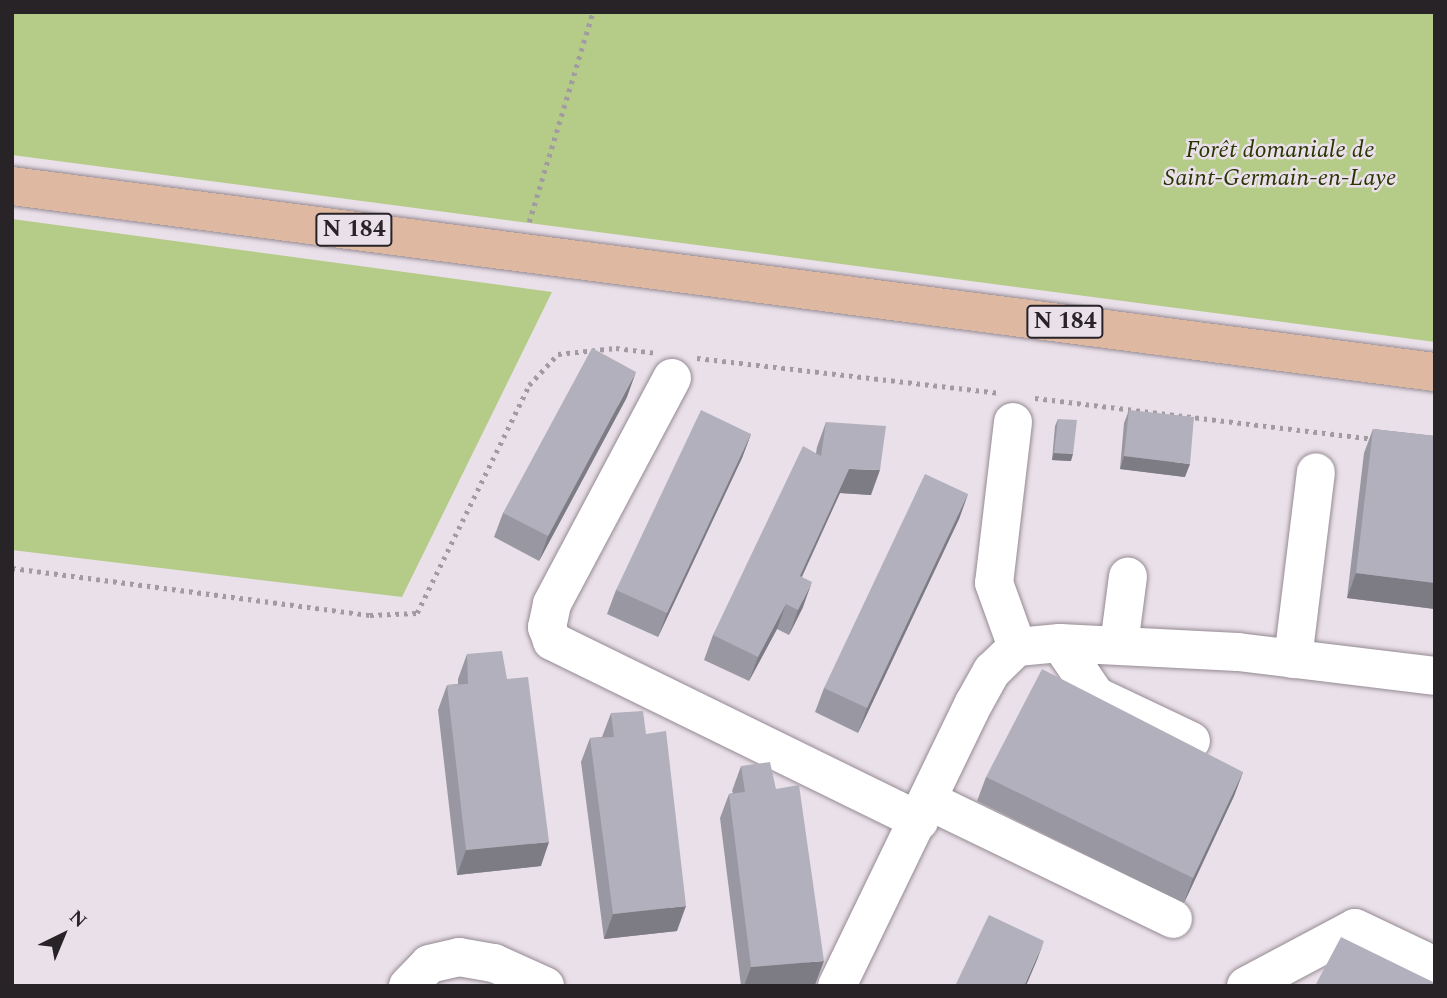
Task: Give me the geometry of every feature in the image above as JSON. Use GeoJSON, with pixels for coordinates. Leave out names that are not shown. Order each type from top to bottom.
{"type":"FeatureCollection","features":[{"type":"Feature","properties":{"kind":"main road","name":"N 184"},"geometry":{"type":"LineString","coordinates":[[12,186],[1435,372]]}},
{"type":"Feature","properties":{"kind":"lane"},"geometry":{"type":"LineString","coordinates":[[672,362],[552,604],[547,627],[552,641],[924,811],[1173,919]]}},
{"type":"Feature","properties":{"kind":"lane"},"geometry":{"type":"LineString","coordinates":[[1012,404],[993,583],[1017,647]]}},
{"type":"Feature","properties":{"kind":"lane"},"geometry":{"type":"LineString","coordinates":[[1293,659],[1316,472]]}},
{"type":"Feature","properties":{"kind":"lane"},"geometry":{"type":"LineString","coordinates":[[1119,645],[1128,577]]}},
{"type":"Feature","properties":{"kind":"lane"},"geometry":{"type":"LineString","coordinates":[[837,986],[992,671],[1017,647],[1060,643],[1119,645],[1293,659],[1435,676]]}},
{"type":"Feature","properties":{"kind":"lane"},"geometry":{"type":"LineString","coordinates":[[1060,643],[1096,696],[1191,741]]}},
{"type":"Feature","properties":{"kind":"lane"},"geometry":{"type":"LineString","coordinates":[[1246,986],[1354,928],[1435,966]]}},
{"type":"Feature","properties":{"kind":"lane"},"geometry":{"type":"LineString","coordinates":[[408,986],[429,964],[459,957],[494,963],[545,986]]}},
{"type":"Feature","properties":{"kind":"path"},"geometry":{"type":"LineString","coordinates":[[521,251],[593,12]]}},
{"type":"Feature","properties":{"kind":"path"},"geometry":{"type":"LineString","coordinates":[[12,568],[370,615],[417,613],[529,385],[558,354],[616,348],[672,362],[1012,404],[1384,441]]}},
{"type":"Feature","properties":{"kind":"green space","name":"Forêt domaniale de Saint-Germain-en-Laye"},"geometry":{"type":"Polygon","coordinates":[[[12,12],[1435,12],[1435,342],[12,155],[12,12]]]}},
{"type":"Feature","properties":{"kind":"green space"},"geometry":{"type":"Polygon","coordinates":[[[12,219],[552,292],[402,597],[12,550],[12,219]]]}},
{"type":"Feature","properties":{"kind":"building"},"geometry":{"type":"Polygon","coordinates":[[[592,348],[636,372],[548,536],[503,513],[592,348]]]}},
{"type":"Feature","properties":{"kind":"building"},"geometry":{"type":"Polygon","coordinates":[[[701,410],[751,434],[667,613],[616,590],[701,410]]]}},
{"type":"Feature","properties":{"kind":"building"},"geometry":{"type":"Polygon","coordinates":[[[1129,410],[1194,417],[1190,464],[1124,456],[1129,410]]]}},
{"type":"Feature","properties":{"kind":"building"},"geometry":{"type":"Polygon","coordinates":[[[1058,419],[1077,420],[1073,454],[1054,453],[1058,419]]]}},
{"type":"Feature","properties":{"kind":"building"},"geometry":{"type":"Polygon","coordinates":[[[826,422],[886,426],[880,470],[849,469],[800,576],[812,582],[798,610],[786,604],[758,657],[713,635],[803,446],[821,456],[826,422]]]}},
{"type":"Feature","properties":{"kind":"building"},"geometry":{"type":"Polygon","coordinates":[[[1373,429],[1435,436],[1435,583],[1356,573],[1373,429]]]}},
{"type":"Feature","properties":{"kind":"building"},"geometry":{"type":"Polygon","coordinates":[[[925,474],[968,494],[867,708],[824,688],[925,474]]]}},
{"type":"Feature","properties":{"kind":"building"},"geometry":{"type":"Polygon","coordinates":[[[502,651],[507,679],[528,677],[549,842],[466,850],[447,685],[468,684],[467,654],[502,651]]]}},
{"type":"Feature","properties":{"kind":"building"},"geometry":{"type":"Polygon","coordinates":[[[1042,669],[1243,772],[1193,878],[986,777],[1042,669]]]}},
{"type":"Feature","properties":{"kind":"building"},"geometry":{"type":"Polygon","coordinates":[[[643,711],[646,734],[666,731],[686,906],[613,914],[590,738],[614,737],[611,713],[643,711]]]}},
{"type":"Feature","properties":{"kind":"building"},"geometry":{"type":"Polygon","coordinates":[[[770,762],[776,789],[799,785],[824,961],[751,967],[729,794],[745,792],[741,766],[770,762]]]}},
{"type":"Feature","properties":{"kind":"building"},"geometry":{"type":"Polygon","coordinates":[[[989,915],[1044,941],[1024,986],[955,986],[989,915]]]}},
{"type":"Feature","properties":{"kind":"building"},"geometry":{"type":"Polygon","coordinates":[[[1341,937],[1435,983],[1435,986],[1315,986],[1341,937]]]}}]}
